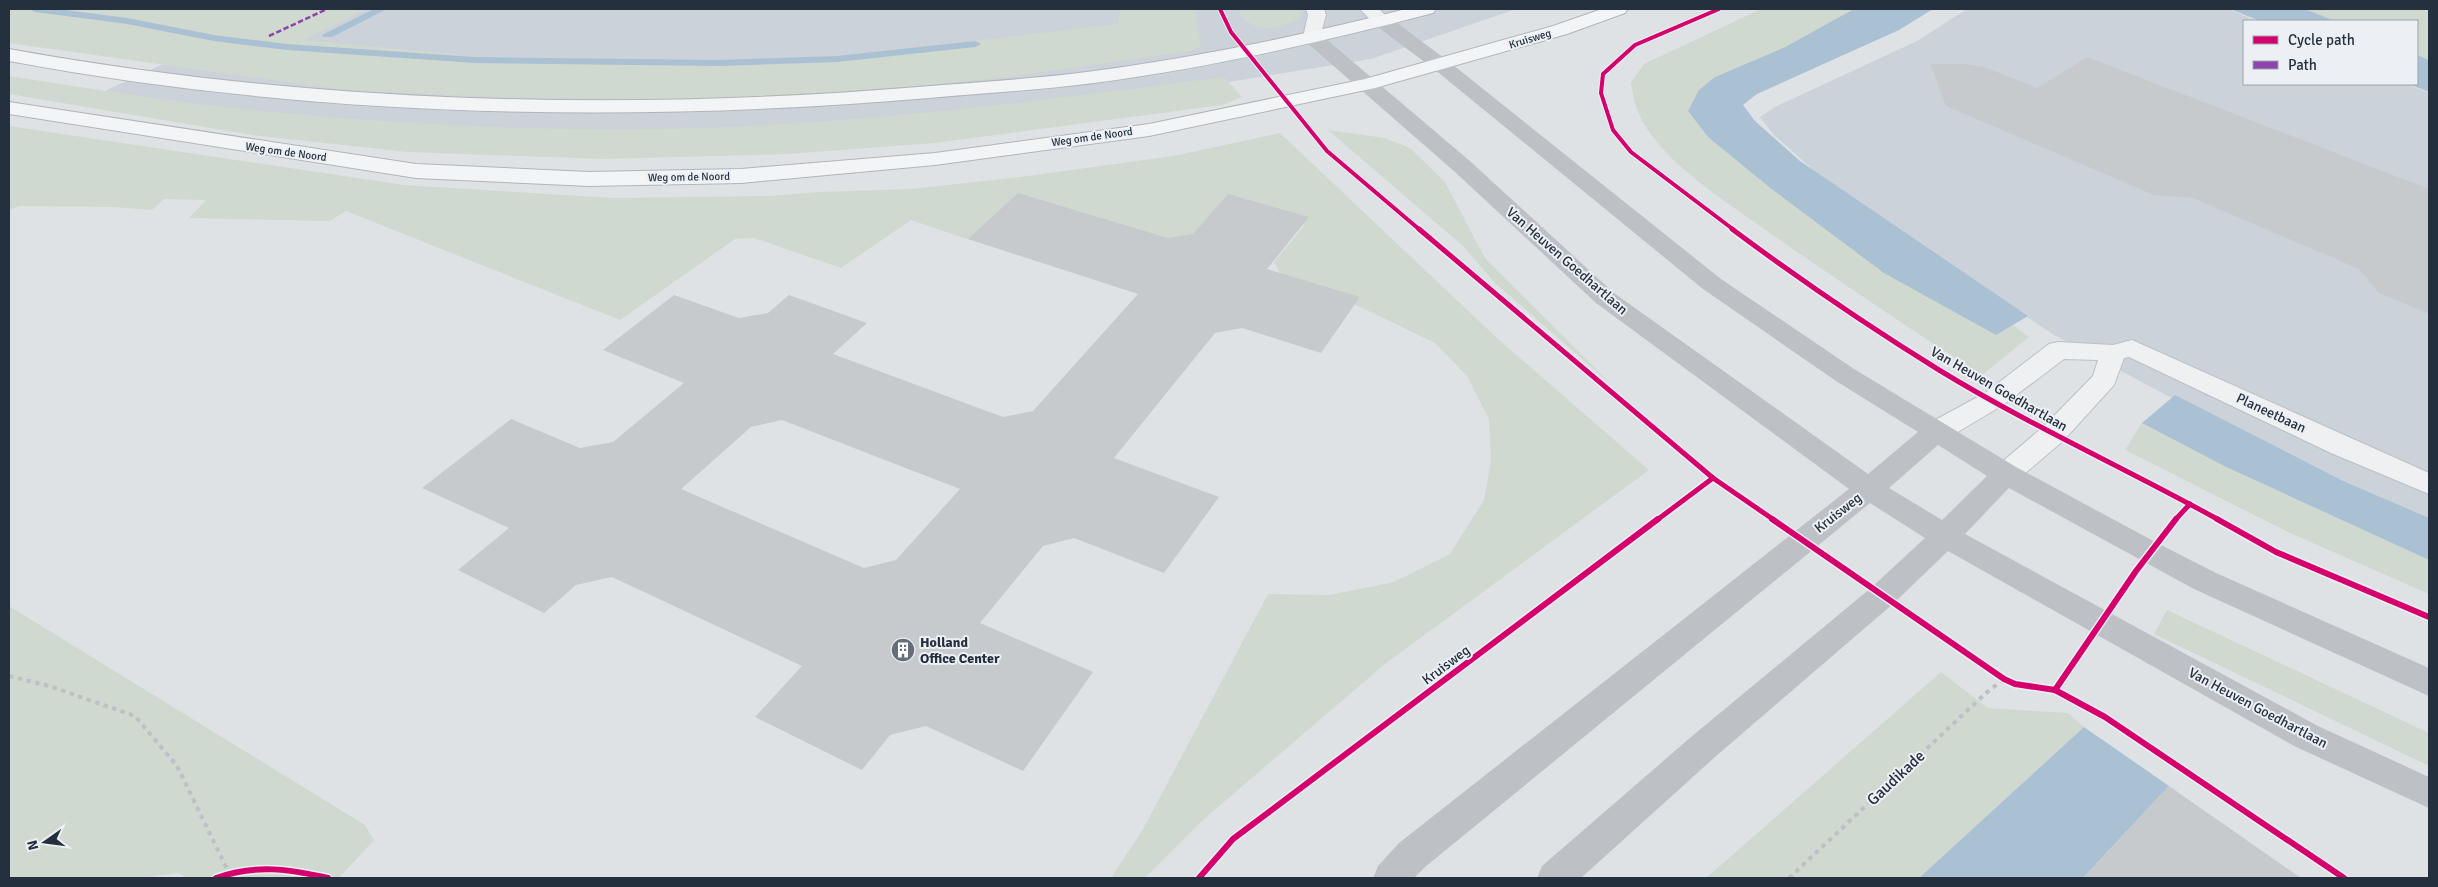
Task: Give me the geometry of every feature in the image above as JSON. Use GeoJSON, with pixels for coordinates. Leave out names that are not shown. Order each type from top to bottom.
{"type":"FeatureCollection","features":[{"type":"Feature","properties":{"kind":"highway"},"geometry":{"type":"LineString","coordinates":[[9,55],[165,79],[333,96],[512,107],[710,107],[881,98],[1095,77],[1312,37],[1376,15],[1427,9]]}},
{"type":"Feature","properties":{"kind":"highway","name":"Kruisweg"},"geometry":{"type":"LineString","coordinates":[[1368,84],[1560,30],[1618,9]]}},
{"type":"Feature","properties":{"kind":"highway","name":"Weg om de Noord"},"geometry":{"type":"LineString","coordinates":[[9,108],[416,171],[599,179],[741,176],[935,159],[1149,130],[1368,84]]}},
{"type":"Feature","properties":{"kind":"main road"},"geometry":{"type":"LineString","coordinates":[[1376,15],[1441,65],[1712,284],[1845,374],[1936,432],[2006,474],[2206,581],[2429,683]]}},
{"type":"Feature","properties":{"kind":"main road","name":"Van Heuven Goedhartlaan"},"geometry":{"type":"LineString","coordinates":[[1312,37],[1463,167],[1605,298],[1766,417],[1869,489],[1945,536],[2306,736],[2429,793]]}},
{"type":"Feature","properties":{"kind":"main road","name":"Kruisweg"},"geometry":{"type":"LineString","coordinates":[[1391,878],[1412,855],[1869,489],[1936,432]]}},
{"type":"Feature","properties":{"kind":"main road"},"geometry":{"type":"LineString","coordinates":[[1555,878],[1703,747],[1883,595],[2006,474]]}},
{"type":"Feature","properties":{"kind":"street"},"geometry":{"type":"LineString","coordinates":[[1312,37],[1317,15],[1315,9]]}},
{"type":"Feature","properties":{"kind":"street","name":"Planeetbaan"},"geometry":{"type":"LineString","coordinates":[[1936,432],[1994,399],[2058,350],[2112,353],[2132,348],[2341,446],[2429,484]]}},
{"type":"Feature","properties":{"kind":"street"},"geometry":{"type":"LineString","coordinates":[[2006,474],[2053,434],[2105,379],[2112,353]]}},
{"type":"Feature","properties":{"kind":"path"},"geometry":{"type":"LineString","coordinates":[[9,676],[49,686],[135,716],[177,766],[227,876],[238,872]]}},
{"type":"Feature","properties":{"kind":"shaded area"},"geometry":{"type":"Polygon","coordinates":[[[9,9],[367,9],[303,40],[482,57],[727,60],[844,56],[1118,24],[1120,9],[1195,9],[1201,47],[1184,52],[1014,76],[853,93],[705,100],[494,97],[344,90],[9,43],[9,9]]]}},
{"type":"Feature","properties":{"kind":"shaded area"},"geometry":{"type":"Polygon","coordinates":[[[284,9],[1516,9],[1371,59],[956,126],[426,139],[83,101],[284,9]]]}},
{"type":"Feature","properties":{"kind":"shaded area"},"geometry":{"type":"Polygon","coordinates":[[[1240,9],[1300,9],[1300,18],[1269,29],[1256,26],[1240,16],[1240,9]]]}},
{"type":"Feature","properties":{"kind":"shaded area"},"geometry":{"type":"Polygon","coordinates":[[[1761,9],[1854,9],[1785,47],[1715,77],[1688,111],[1708,137],[1769,187],[1996,335],[2013,325],[2029,337],[1982,375],[1845,285],[1720,198],[1677,163],[1653,137],[1644,124],[1636,105],[1631,82],[1644,64],[1761,9]]]}},
{"type":"Feature","properties":{"kind":"shaded area"},"geometry":{"type":"Polygon","coordinates":[[[1967,9],[2228,9],[2255,20],[2243,20],[2243,85],[2409,85],[2429,93],[2429,527],[2205,416],[2054,335],[1819,175],[1773,134],[1760,117],[1775,107],[1917,41],[1967,9]]]}},
{"type":"Feature","properties":{"kind":"shaded area"},"geometry":{"type":"Polygon","coordinates":[[[2305,9],[2429,9],[2429,60],[2418,55],[2418,20],[2332,20],[2305,9]]]}},
{"type":"Feature","properties":{"kind":"shaded area"},"geometry":{"type":"Polygon","coordinates":[[[9,76],[248,110],[427,124],[572,129],[668,129],[807,123],[1016,103],[1224,77],[1242,97],[1222,105],[935,143],[788,154],[603,159],[407,152],[252,135],[9,94],[9,76]]]}},
{"type":"Feature","properties":{"kind":"shaded area"},"geometry":{"type":"Polygon","coordinates":[[[9,126],[404,185],[613,198],[769,196],[819,192],[911,189],[1020,177],[1173,156],[1280,133],[1498,339],[1649,470],[1385,664],[1204,819],[1145,878],[1111,878],[1143,829],[1268,594],[1329,595],[1394,582],[1450,554],[1484,500],[1491,460],[1489,419],[1467,376],[1435,343],[1356,305],[1284,281],[1274,262],[1305,225],[1228,201],[1190,240],[1160,244],[1020,198],[970,240],[911,220],[841,268],[754,238],[735,239],[620,320],[346,211],[330,221],[189,218],[206,200],[164,199],[152,210],[114,207],[19,206],[9,210],[9,126]]]}},
{"type":"Feature","properties":{"kind":"shaded area"},"geometry":{"type":"Polygon","coordinates":[[[1328,130],[1385,138],[1410,148],[1445,182],[1485,258],[1612,385],[1494,282],[1464,247],[1328,130]]]}},
{"type":"Feature","properties":{"kind":"shaded area"},"geometry":{"type":"Polygon","coordinates":[[[2142,423],[2224,466],[2429,560],[2429,594],[2290,533],[2125,450],[2142,423]]]}},
{"type":"Feature","properties":{"kind":"shaded area"},"geometry":{"type":"Polygon","coordinates":[[[9,606],[365,825],[374,840],[339,878],[186,878],[179,873],[141,878],[9,878],[9,606]]]}},
{"type":"Feature","properties":{"kind":"shaded area"},"geometry":{"type":"Polygon","coordinates":[[[2167,610],[2429,733],[2429,766],[2154,634],[2167,610]]]}},
{"type":"Feature","properties":{"kind":"shaded area"},"geometry":{"type":"Polygon","coordinates":[[[1941,672],[1988,708],[2068,713],[2084,727],[1919,878],[1706,878],[1941,672]]]}},
{"type":"Feature","properties":{"kind":"water"},"geometry":{"type":"Polygon","coordinates":[[[1854,9],[1933,9],[1899,30],[1757,94],[1743,105],[1755,121],[1800,161],[2028,316],[1996,335],[1884,273],[1769,187],[1708,137],[1688,111],[1699,90],[1715,77],[1785,47],[1854,9]]]}},
{"type":"Feature","properties":{"kind":"water"},"geometry":{"type":"Polygon","coordinates":[[[2230,9],[2305,9],[2332,20],[2258,20],[2230,9]]]}},
{"type":"Feature","properties":{"kind":"water"},"geometry":{"type":"Polygon","coordinates":[[[2418,55],[2429,60],[2429,92],[2412,85],[2418,85],[2418,55]]]}},
{"type":"Feature","properties":{"kind":"water"},"geometry":{"type":"Polygon","coordinates":[[[2175,395],[2343,481],[2429,518],[2429,560],[2224,466],[2142,423],[2175,395]]]}},
{"type":"Feature","properties":{"kind":"water"},"geometry":{"type":"Polygon","coordinates":[[[2084,727],[2169,786],[2083,878],[1919,878],[2084,727]]]}},
{"type":"Feature","properties":{"kind":"building"},"geometry":{"type":"Polygon","coordinates":[[[2087,57],[2429,189],[2429,314],[2379,293],[2359,269],[2193,198],[2154,195],[1946,106],[1930,64],[1963,64],[1984,67],[2037,88],[2087,57]]]}},
{"type":"Feature","properties":{"kind":"building"},"geometry":{"type":"Polygon","coordinates":[[[1018,193],[1168,238],[1193,234],[1228,194],[1309,217],[1267,269],[1360,297],[1321,353],[1242,328],[1215,333],[1114,458],[1219,497],[1164,573],[1074,538],[1043,546],[980,623],[1093,672],[1023,771],[926,726],[890,735],[862,770],[755,717],[802,666],[612,577],[576,585],[544,613],[458,570],[509,528],[422,488],[511,419],[580,448],[613,442],[684,383],[603,350],[674,295],[739,318],[768,313],[789,295],[867,323],[833,354],[1003,417],[1033,411],[1138,294],[968,239],[1018,193]],[[782,420],[751,427],[681,489],[864,568],[896,560],[960,489],[782,420]]]}},
{"type":"Feature","properties":{"kind":"building"},"geometry":{"type":"Polygon","coordinates":[[[2169,786],[2301,878],[2083,878],[2169,786]]]}},
{"type":"Feature","properties":{"kind":"waterway"},"geometry":{"type":"LineString","coordinates":[[35,9],[127,21],[214,38],[287,47],[475,60],[719,63],[837,59],[975,44]]}},
{"type":"Feature","properties":{"kind":"waterway"},"geometry":{"type":"LineString","coordinates":[[328,35],[382,9]]}},
{"type":"Feature","properties":{"kind":"marked path"},"geometry":{"type":"LineString","coordinates":[[269,36],[327,9]]}},
{"type":"Feature","properties":{"kind":"cycle path"},"geometry":{"type":"LineString","coordinates":[[1220,9],[1231,32],[1327,151],[1713,478],[2004,679],[2015,684],[2055,690],[2136,571],[2171,525],[2190,504]]}},
{"type":"Feature","properties":{"kind":"cycle path"},"geometry":{"type":"LineString","coordinates":[[1719,9],[1635,45],[1603,74],[1601,93],[1613,130],[1631,152],[1788,271],[1939,370],[2053,434],[2190,504],[2276,552],[2429,617]]}},
{"type":"Feature","properties":{"kind":"cycle path"},"geometry":{"type":"LineString","coordinates":[[1199,878],[1233,839],[1713,478]]}},
{"type":"Feature","properties":{"kind":"cycle path"},"geometry":{"type":"LineString","coordinates":[[2055,690],[2105,717],[2344,878]]}},
{"type":"Feature","properties":{"kind":"cycle path"},"geometry":{"type":"LineString","coordinates":[[216,878],[259,868],[272,868],[328,878]]}},
{"type":"Feature","properties":{"kind":"place","name":"Holland Office Center"},"geometry":{"type":"Point","coordinates":[903,650]}}]}
